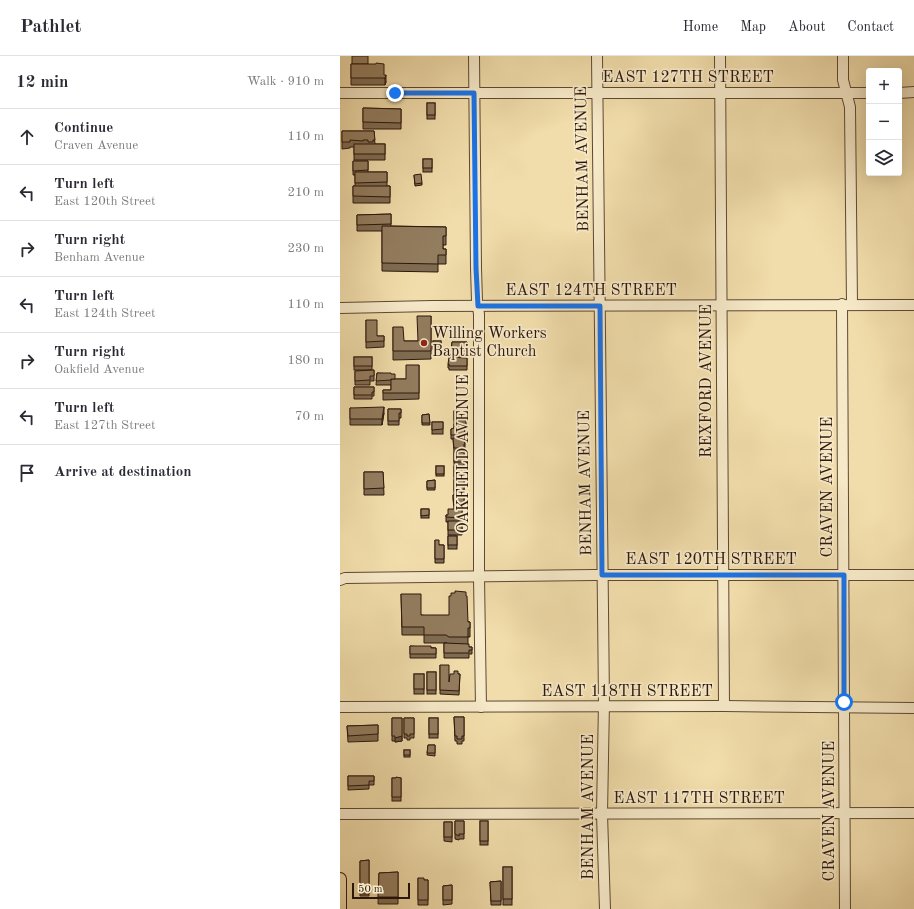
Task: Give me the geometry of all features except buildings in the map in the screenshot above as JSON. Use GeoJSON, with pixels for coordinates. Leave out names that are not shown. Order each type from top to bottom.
{"type":"FeatureCollection","features":[{"type":"Feature","properties":{"kind":"main road"},"geometry":{"type":"LineString","coordinates":[[340,879],[340,909]]}},
{"type":"Feature","properties":{"kind":"street","name":"OAKFIELD AVENUE"},"geometry":{"type":"LineString","coordinates":[[474,56],[476,268],[479,322],[479,577],[481,707]]}},
{"type":"Feature","properties":{"kind":"street","name":"BENHAM AVENUE"},"geometry":{"type":"LineString","coordinates":[[597,56],[604,707],[602,814],[604,909]]}},
{"type":"Feature","properties":{"kind":"street","name":"REXFORD AVENUE"},"geometry":{"type":"LineString","coordinates":[[720,56],[724,706]]}},
{"type":"Feature","properties":{"kind":"street","name":"CRAVEN AVENUE"},"geometry":{"type":"LineString","coordinates":[[843,56],[843,80],[848,93],[850,107],[844,575],[845,909]]}},
{"type":"Feature","properties":{"kind":"street"},"geometry":{"type":"LineString","coordinates":[[902,92],[914,92]]}},
{"type":"Feature","properties":{"kind":"street","name":"EAST 127TH STREET"},"geometry":{"type":"LineString","coordinates":[[340,93],[866,93]]}},
{"type":"Feature","properties":{"kind":"street","name":"EAST 124TH STREET"},"geometry":{"type":"LineString","coordinates":[[340,308],[848,304],[914,305]]}},
{"type":"Feature","properties":{"kind":"street","name":"EAST 120TH STREET"},"geometry":{"type":"LineString","coordinates":[[340,580],[345,578],[602,575],[914,575]]}},
{"type":"Feature","properties":{"kind":"street","name":"EAST 118TH STREET"},"geometry":{"type":"LineString","coordinates":[[340,707],[724,706],[914,708]]}},
{"type":"Feature","properties":{"kind":"street","name":"EAST 117TH STREET"},"geometry":{"type":"LineString","coordinates":[[340,814],[914,813]]}},
{"type":"Feature","properties":{"kind":"place","name":"Willing Workers Baptist Church"},"geometry":{"type":"Point","coordinates":[424,343]}},
{"type":"Feature","properties":{"kind":"route"},"geometry":{"type":"LineString","coordinates":[[395,93],[474,93],[476,268],[478,306],[600,306],[602,575],[844,575],[844,702]]}}]}
